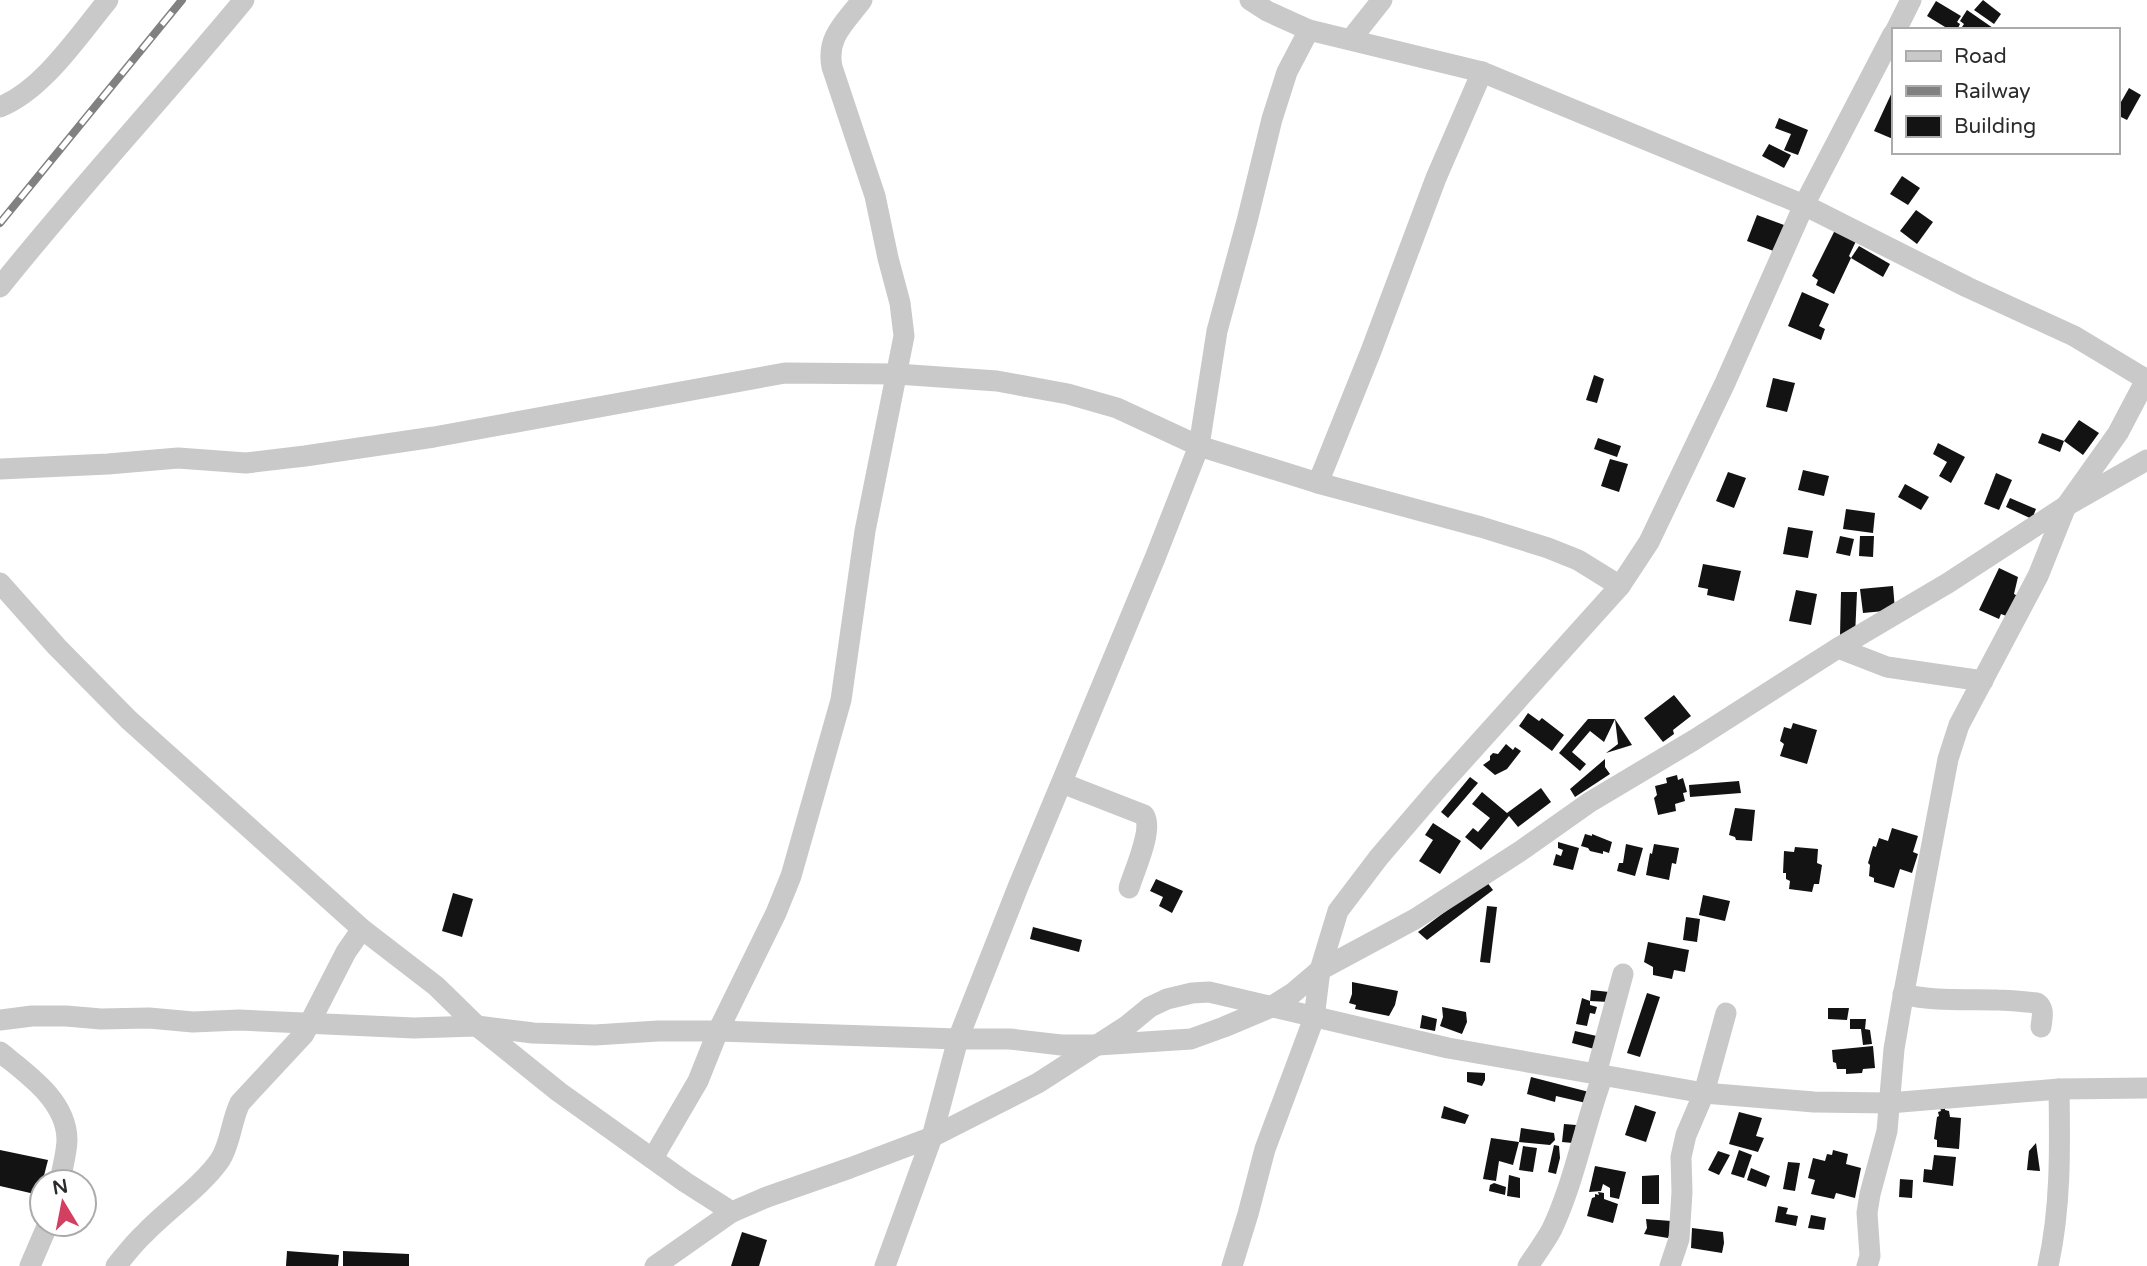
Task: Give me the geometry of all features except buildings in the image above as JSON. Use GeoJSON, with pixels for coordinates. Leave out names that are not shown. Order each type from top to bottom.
{"type":"FeatureCollection","features":[{"type":"Feature","properties":{"kind":"street"},"geometry":{"type":"LineString","coordinates":[[0,107],[17,99],[40,79],[108,0]]}},
{"type":"Feature","properties":{"kind":"street"},"geometry":{"type":"LineString","coordinates":[[0,287],[54,219],[194,61],[244,0]]}},
{"type":"Feature","properties":{"kind":"street"},"geometry":{"type":"LineString","coordinates":[[653,1158],[698,1081],[718,1031],[776,913],[791,876],[841,700],[864,531],[904,337],[900,303],[887,258],[875,196],[829,53],[832,41],[862,0]]}},
{"type":"Feature","properties":{"kind":"street"},"geometry":{"type":"LineString","coordinates":[[1250,0],[1267,11],[1309,30],[1482,72],[1804,205],[2074,336],[2147,379],[2118,433],[2066,506],[2039,576],[1959,725],[1948,759],[1903,994],[1894,1049],[1887,1131],[1870,1194],[1867,1213],[1870,1256],[1867,1266]]}},
{"type":"Feature","properties":{"kind":"street"},"geometry":{"type":"LineString","coordinates":[[1351,40],[1381,0]]}},
{"type":"Feature","properties":{"kind":"street"},"geometry":{"type":"LineString","coordinates":[[1897,28],[1911,0]]}},
{"type":"Feature","properties":{"kind":"street"},"geometry":{"type":"LineString","coordinates":[[885,1266],[932,1137],[958,1039],[1199,446],[1217,331],[1248,221],[1272,119],[1287,72],[1309,30]]}},
{"type":"Feature","properties":{"kind":"street"},"geometry":{"type":"LineString","coordinates":[[1232,1266],[1265,1149],[1314,1017],[1320,970],[1338,911],[1379,857],[1440,786],[1620,586],[1649,542],[1804,205],[1892,36]]}},
{"type":"Feature","properties":{"kind":"street"},"geometry":{"type":"LineString","coordinates":[[1318,483],[1432,188],[1482,72]]}},
{"type":"Feature","properties":{"kind":"street"},"geometry":{"type":"LineString","coordinates":[[0,468],[178,458],[246,463],[434,437],[785,373],[897,374],[997,381],[1068,394],[1117,408],[1199,446],[1318,483],[1548,548],[1578,560],[1620,586]]}},
{"type":"Feature","properties":{"kind":"street"},"geometry":{"type":"LineString","coordinates":[[0,1020],[66,1016],[414,1028],[477,1026],[533,1033],[595,1035],[718,1031],[1010,1039],[1061,1045],[1191,1039],[1269,1007],[1293,993],[1320,970],[1415,919],[1522,850],[1590,802],[1948,583],[2066,506],[2147,460]]}},
{"type":"Feature","properties":{"kind":"street"},"geometry":{"type":"LineString","coordinates":[[0,583],[57,647],[129,720],[362,929],[436,986],[477,1026],[559,1092],[732,1212]]}},
{"type":"Feature","properties":{"kind":"street"},"geometry":{"type":"LineString","coordinates":[[1838,648],[1886,667],[1983,681]]}},
{"type":"Feature","properties":{"kind":"street"},"geometry":{"type":"LineString","coordinates":[[1062,783],[1144,815],[1148,821],[1129,888]]}},
{"type":"Feature","properties":{"kind":"street"},"geometry":{"type":"LineString","coordinates":[[116,1266],[144,1233],[197,1185],[220,1159],[240,1103],[304,1034],[346,952],[362,929]]}},
{"type":"Feature","properties":{"kind":"street"},"geometry":{"type":"LineString","coordinates":[[1528,1266],[1550,1233],[1561,1209],[1586,1134],[1623,974]]}},
{"type":"Feature","properties":{"kind":"street"},"geometry":{"type":"LineString","coordinates":[[655,1266],[732,1212],[932,1137],[1038,1083],[1128,1025],[1150,1007],[1167,999],[1192,993],[1209,992],[1448,1048],[1704,1093],[1814,1102],[1889,1103],[2059,1089],[2147,1088]]}},
{"type":"Feature","properties":{"kind":"street"},"geometry":{"type":"LineString","coordinates":[[1903,994],[1934,1000],[2036,1003],[2041,1006],[2043,1012],[2041,1027]]}},
{"type":"Feature","properties":{"kind":"street"},"geometry":{"type":"LineString","coordinates":[[1670,1266],[1679,1239],[1681,1157],[1686,1135],[1704,1093],[1726,1013]]}},
{"type":"Feature","properties":{"kind":"street"},"geometry":{"type":"LineString","coordinates":[[0,1052],[56,1102],[64,1120],[67,1141],[62,1168]]}},
{"type":"Feature","properties":{"kind":"street"},"geometry":{"type":"LineString","coordinates":[[2048,1266],[2053,1244],[2060,1158],[2059,1089]]}},
{"type":"Feature","properties":{"kind":"street"},"geometry":{"type":"LineString","coordinates":[[30,1266],[42,1238]]}},
{"type":"Feature","properties":{"kind":"railway"},"geometry":{"type":"LineString","coordinates":[[0,223],[182,0]]}}]}
